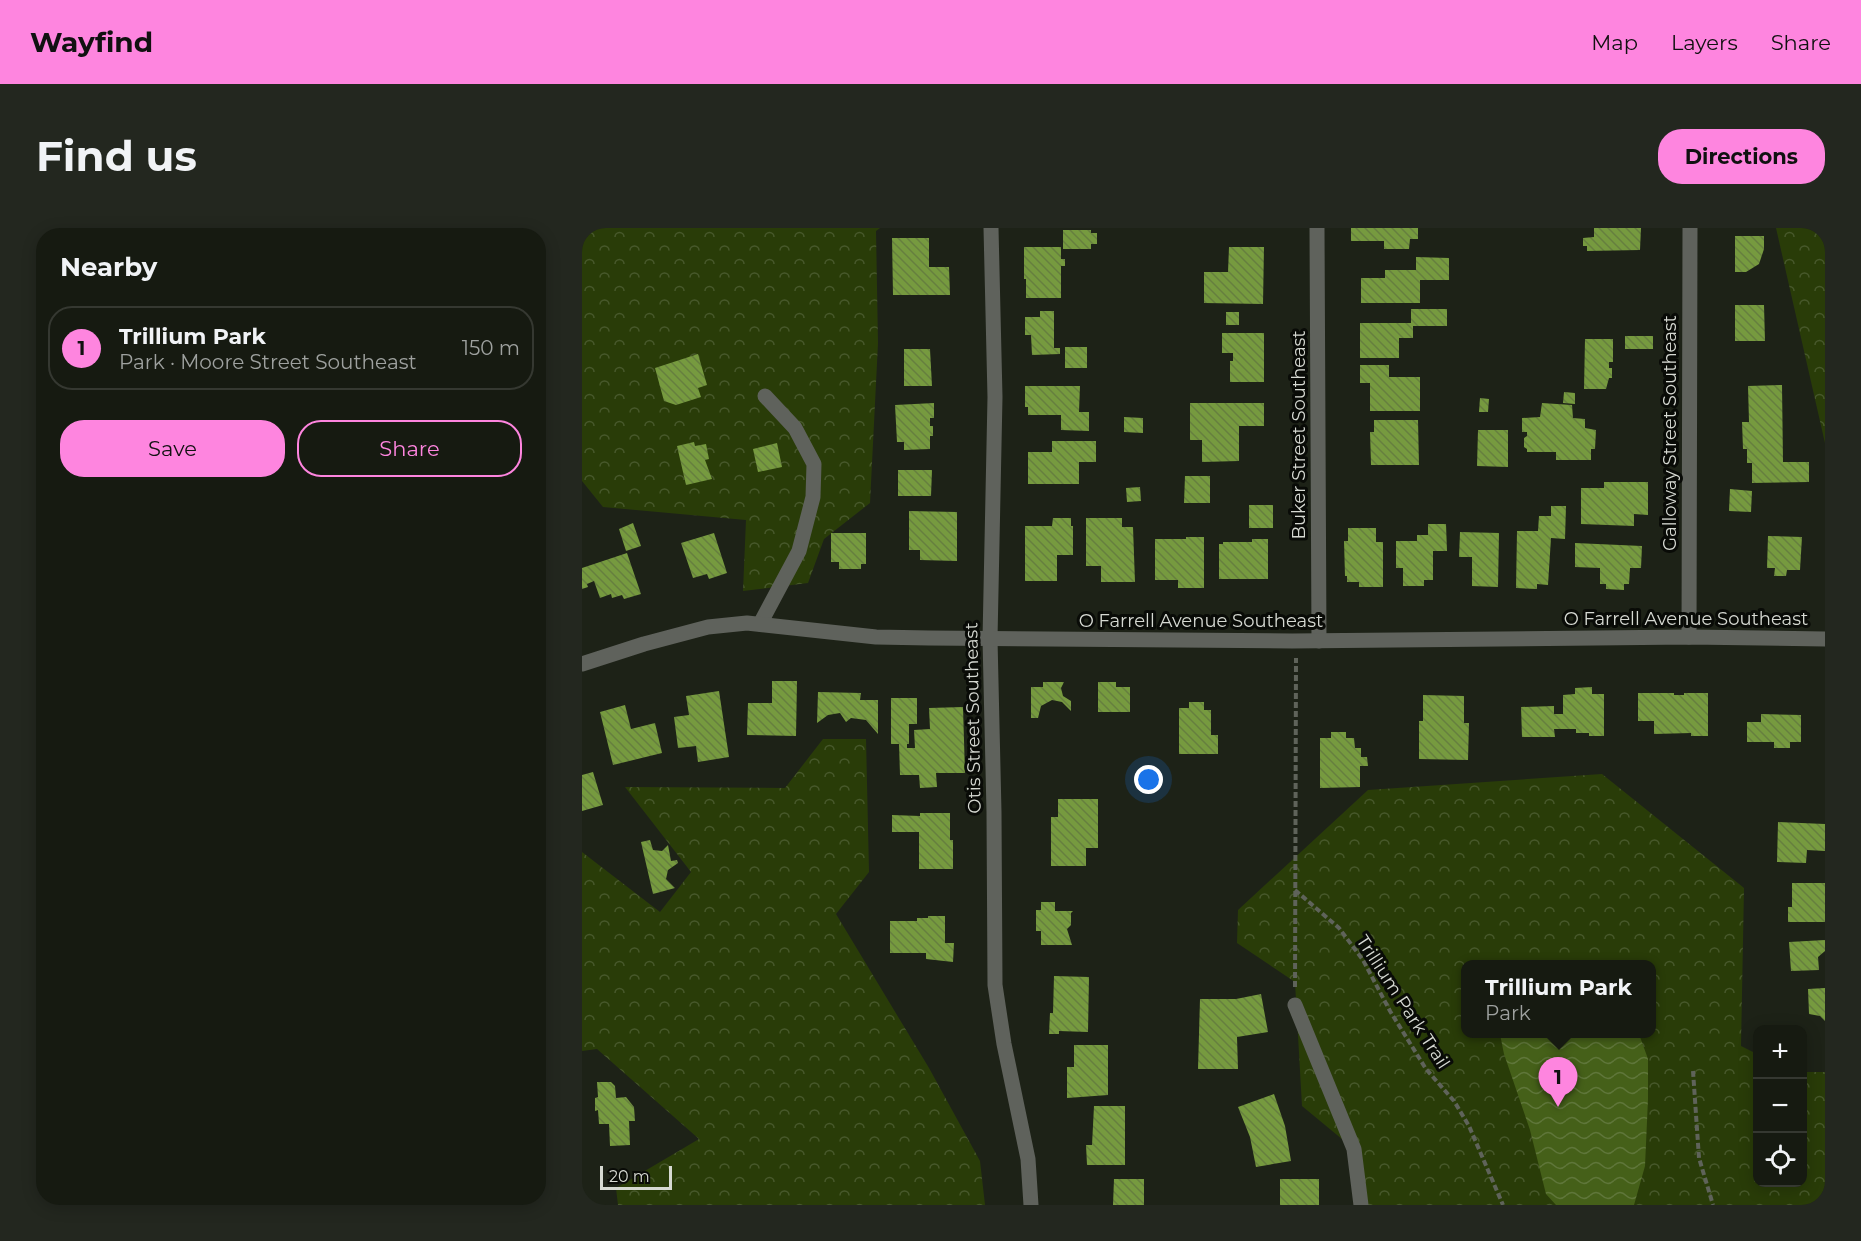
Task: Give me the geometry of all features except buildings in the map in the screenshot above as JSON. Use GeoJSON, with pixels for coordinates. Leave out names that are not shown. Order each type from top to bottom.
{"type":"FeatureCollection","features":[{"type":"Feature","properties":{"kind":"street","name":"Otis Street Southeast"},"geometry":{"type":"LineString","coordinates":[[991,228],[995,397],[990,639],[995,985],[1004,1044],[1028,1159],[1030,1205]]}},
{"type":"Feature","properties":{"kind":"street","name":"Buker Street Southeast"},"geometry":{"type":"LineString","coordinates":[[1317,228],[1319,641]]}},
{"type":"Feature","properties":{"kind":"street","name":"Galloway Street Southeast"},"geometry":{"type":"LineString","coordinates":[[1689,637],[1690,228]]}},
{"type":"Feature","properties":{"kind":"street"},"geometry":{"type":"LineString","coordinates":[[760,624],[800,551],[813,497],[814,464],[795,428],[765,396]]}},
{"type":"Feature","properties":{"kind":"street","name":"O Farrell Avenue Southeast"},"geometry":{"type":"LineString","coordinates":[[582,664],[708,627],[747,623],[876,637],[990,639],[1319,641],[1689,637],[1825,639]]}},
{"type":"Feature","properties":{"kind":"street"},"geometry":{"type":"LineString","coordinates":[[1295,1005],[1354,1149],[1361,1205]]}},
{"type":"Feature","properties":{"kind":"path"},"geometry":{"type":"LineString","coordinates":[[1295,1005],[1296,658]]}},
{"type":"Feature","properties":{"kind":"path","name":"Trillium Park Trail"},"geometry":{"type":"LineString","coordinates":[[1295,890],[1339,928],[1362,960],[1426,1069],[1442,1085],[1464,1118],[1503,1205]]}},
{"type":"Feature","properties":{"kind":"path"},"geometry":{"type":"LineString","coordinates":[[1693,1071],[1699,1158],[1713,1205]]}},
{"type":"Feature","properties":{"kind":"green space"},"geometry":{"type":"Polygon","coordinates":[[[582,228],[880,228],[876,231],[878,343],[870,503],[824,539],[808,583],[743,591],[746,520],[603,507],[582,481],[582,228]]]}},
{"type":"Feature","properties":{"kind":"green space"},"geometry":{"type":"Polygon","coordinates":[[[1776,228],[1825,228],[1825,443],[1776,228]]]}},
{"type":"Feature","properties":{"kind":"green space"},"geometry":{"type":"Polygon","coordinates":[[[823,739],[866,739],[869,872],[836,914],[929,1068],[980,1161],[985,1205],[618,1205],[616,1188],[699,1139],[597,1049],[582,1051],[582,852],[660,912],[691,872],[625,787],[785,788],[823,739]]]}},
{"type":"Feature","properties":{"kind":"green space"},"geometry":{"type":"Polygon","coordinates":[[[1602,774],[1744,888],[1741,1046],[1753,1052],[1753,1187],[1807,1187],[1807,1072],[1825,1072],[1825,1205],[1361,1205],[1354,1149],[1302,1106],[1295,982],[1237,943],[1238,910],[1368,790],[1602,774]]]}},
{"type":"Feature","properties":{"kind":"water"},"geometry":{"type":"Polygon","coordinates":[[[1501,1038],[1640,1038],[1648,1059],[1648,1099],[1645,1166],[1634,1205],[1556,1205],[1546,1194],[1530,1130],[1501,1038]]]}},
{"type":"Feature","properties":{"kind":"place","name":"Trillium Park"},"geometry":{"type":"Point","coordinates":[1558,1107]}}]}
